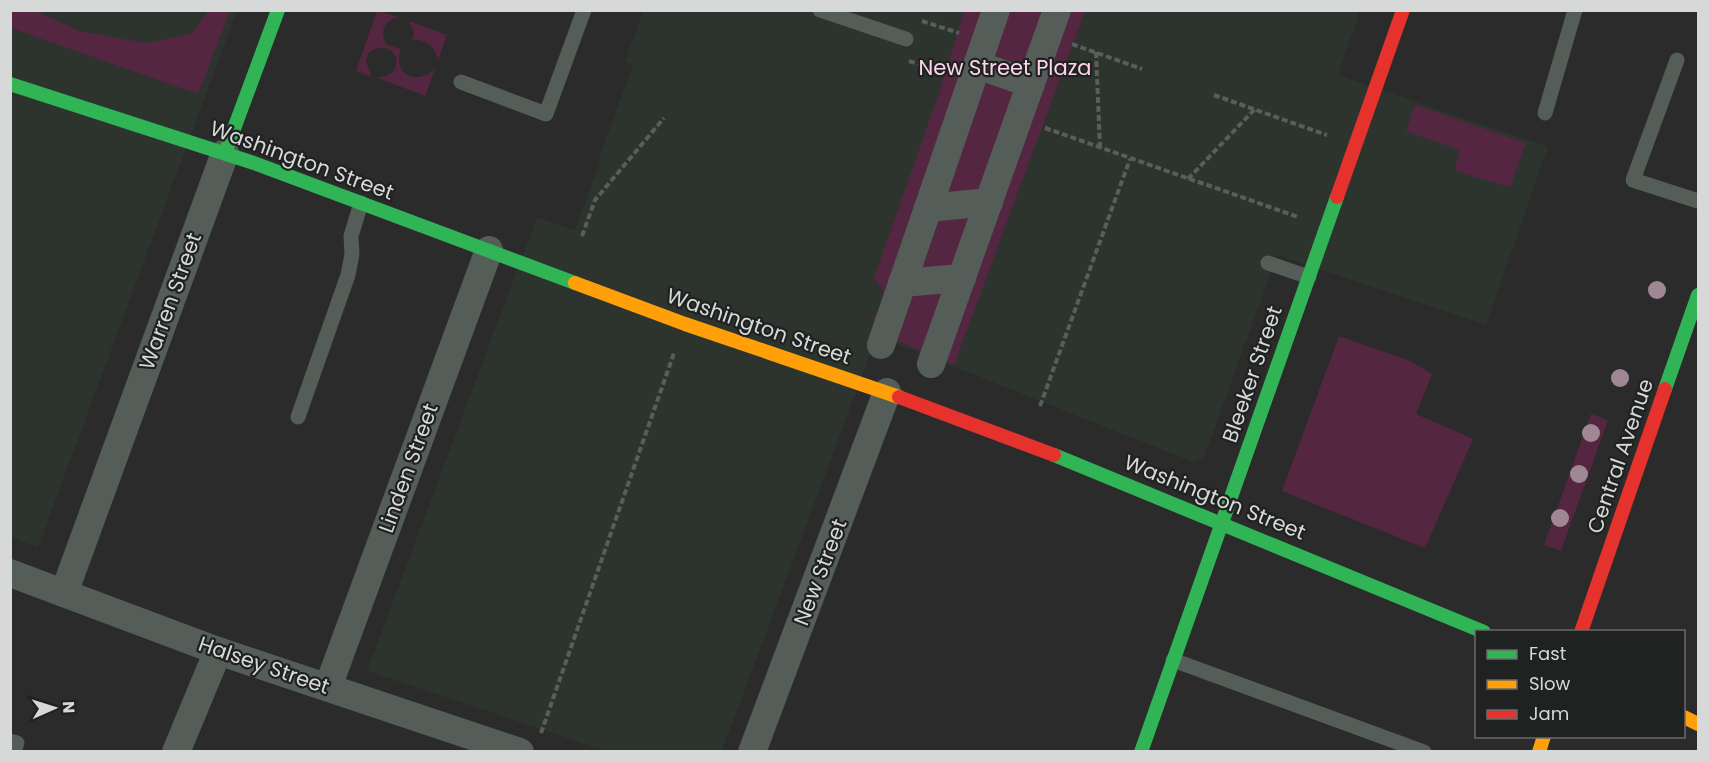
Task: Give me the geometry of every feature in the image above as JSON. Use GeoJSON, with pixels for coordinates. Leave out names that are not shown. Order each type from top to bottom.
{"type":"FeatureCollection","features":[{"type":"Feature","properties":{"kind":"main road","name":"Warren Street"},"geometry":{"type":"LineString","coordinates":[[225,153],[278,10]]}},
{"type":"Feature","properties":{"kind":"main road","name":"Bleeker Street"},"geometry":{"type":"LineString","coordinates":[[1141,752],[1403,10]]}},
{"type":"Feature","properties":{"kind":"main road","name":"Washington Street"},"geometry":{"type":"LineString","coordinates":[[10,84],[225,153],[685,324],[887,392],[1086,467],[1479,630]]}},
{"type":"Feature","properties":{"kind":"main road","name":"Central Avenue"},"geometry":{"type":"LineString","coordinates":[[1582,630],[1698,295]]}},
{"type":"Feature","properties":{"kind":"street"},"geometry":{"type":"LineString","coordinates":[[881,345],[996,10]]}},
{"type":"Feature","properties":{"kind":"street"},"geometry":{"type":"LineString","coordinates":[[931,364],[1057,10]]}},
{"type":"Feature","properties":{"kind":"street"},"geometry":{"type":"LineString","coordinates":[[978,64],[1031,84]]}},
{"type":"Feature","properties":{"kind":"street","name":"Warren Street"},"geometry":{"type":"LineString","coordinates":[[64,593],[225,153]]}},
{"type":"Feature","properties":{"kind":"street"},"geometry":{"type":"LineString","coordinates":[[928,208],[989,202]]}},
{"type":"Feature","properties":{"kind":"street","name":"Linden Street"},"geometry":{"type":"LineString","coordinates":[[328,687],[489,250]]}},
{"type":"Feature","properties":{"kind":"street"},"geometry":{"type":"LineString","coordinates":[[902,283],[962,278]]}},
{"type":"Feature","properties":{"kind":"street","name":"New Street"},"geometry":{"type":"LineString","coordinates":[[752,752],[887,392]]}},
{"type":"Feature","properties":{"kind":"street","name":"Halsey Street"},"geometry":{"type":"LineString","coordinates":[[10,573],[218,651],[328,687],[530,745]]}},
{"type":"Feature","properties":{"kind":"street"},"geometry":{"type":"LineString","coordinates":[[176,752],[218,651]]}},
{"type":"Feature","properties":{"kind":"lane"},"geometry":{"type":"LineString","coordinates":[[461,82],[546,114],[584,10]]}},
{"type":"Feature","properties":{"kind":"lane"},"geometry":{"type":"LineString","coordinates":[[820,10],[906,39]]}},
{"type":"Feature","properties":{"kind":"lane"},"geometry":{"type":"LineString","coordinates":[[1545,113],[1575,10]]}},
{"type":"Feature","properties":{"kind":"lane"},"geometry":{"type":"LineString","coordinates":[[1677,60],[1633,180],[1698,201]]}},
{"type":"Feature","properties":{"kind":"lane"},"geometry":{"type":"LineString","coordinates":[[298,417],[348,275],[352,254],[351,236],[361,203]]}},
{"type":"Feature","properties":{"kind":"lane"},"geometry":{"type":"LineString","coordinates":[[1268,263],[1309,277]]}},
{"type":"Feature","properties":{"kind":"lane"},"geometry":{"type":"LineString","coordinates":[[1173,660],[1424,752]]}},
{"type":"Feature","properties":{"kind":"lane"},"geometry":{"type":"LineString","coordinates":[[10,741],[17,743],[14,752]]}},
{"type":"Feature","properties":{"kind":"path"},"geometry":{"type":"LineString","coordinates":[[922,21],[978,64]]}},
{"type":"Feature","properties":{"kind":"path"},"geometry":{"type":"LineString","coordinates":[[1068,42],[1142,69]]}},
{"type":"Feature","properties":{"kind":"path"},"geometry":{"type":"LineString","coordinates":[[1096,52],[1100,148]]}},
{"type":"Feature","properties":{"kind":"path"},"geometry":{"type":"LineString","coordinates":[[908,60],[978,64]]}},
{"type":"Feature","properties":{"kind":"path"},"geometry":{"type":"LineString","coordinates":[[1214,95],[1328,135]]}},
{"type":"Feature","properties":{"kind":"path"},"geometry":{"type":"LineString","coordinates":[[1188,179],[1255,110]]}},
{"type":"Feature","properties":{"kind":"path"},"geometry":{"type":"LineString","coordinates":[[582,236],[595,200],[664,118]]}},
{"type":"Feature","properties":{"kind":"path"},"geometry":{"type":"LineString","coordinates":[[1018,119],[1299,218]]}},
{"type":"Feature","properties":{"kind":"path"},"geometry":{"type":"LineString","coordinates":[[1040,406],[1130,159]]}},
{"type":"Feature","properties":{"kind":"path"},"geometry":{"type":"LineString","coordinates":[[530,745],[685,324]]}},
{"type":"Feature","properties":{"kind":"shaded area"},"geometry":{"type":"Polygon","coordinates":[[[10,11],[237,11],[38,547],[10,537],[10,11]]]}},
{"type":"Feature","properties":{"kind":"shaded area"},"geometry":{"type":"Polygon","coordinates":[[[643,11],[1360,11],[1338,75],[1548,147],[1486,325],[1277,255],[1204,458],[1193,462],[877,336],[722,751],[606,751],[367,671],[537,217],[575,230],[633,65],[625,61],[643,11]]]}},
{"type":"Feature","properties":{"kind":"green space"},"geometry":{"type":"Polygon","coordinates":[[[11,10],[41,11],[42,14],[79,31],[145,43],[191,34],[208,11],[230,11],[198,94],[11,28],[11,10]]]}},
{"type":"Feature","properties":{"kind":"green space"},"geometry":{"type":"Polygon","coordinates":[[[377,11],[399,17],[384,27],[383,36],[387,45],[401,49],[399,58],[403,71],[414,77],[421,77],[435,69],[425,96],[378,78],[389,74],[396,66],[396,57],[387,48],[379,48],[368,54],[366,62],[372,77],[356,71],[377,11]]]}},
{"type":"Feature","properties":{"kind":"green space","name":"New Street Plaza"},"geometry":{"type":"Polygon","coordinates":[[[964,11],[1085,11],[954,365],[877,332],[873,317],[882,307],[885,298],[882,288],[874,278],[941,87],[964,11]]]}},
{"type":"Feature","properties":{"kind":"green space"},"geometry":{"type":"Polygon","coordinates":[[[409,21],[447,35],[438,60],[430,45],[426,42],[412,40],[414,32],[409,21]]]}},
{"type":"Feature","properties":{"kind":"green space"},"geometry":{"type":"Polygon","coordinates":[[[1415,105],[1526,143],[1510,187],[1455,171],[1459,150],[1406,131],[1415,105]]]}},
{"type":"Feature","properties":{"kind":"green space"},"geometry":{"type":"Polygon","coordinates":[[[1339,336],[1410,361],[1432,374],[1416,414],[1473,439],[1425,548],[1282,491],[1339,336]]]}},
{"type":"Feature","properties":{"kind":"green space"},"geometry":{"type":"Polygon","coordinates":[[[1591,414],[1608,420],[1561,551],[1544,545],[1591,414]]]}},
{"type":"Feature","properties":{"kind":"traffic: fast"},"geometry":{"type":"LineString","coordinates":[[225,153],[278,10]]}},
{"type":"Feature","properties":{"kind":"traffic: fast"},"geometry":{"type":"LineString","coordinates":[[10,84],[254,163],[575,283]]}},
{"type":"Feature","properties":{"kind":"traffic: fast"},"geometry":{"type":"LineString","coordinates":[[1141,752],[1337,197]]}},
{"type":"Feature","properties":{"kind":"traffic: fast"},"geometry":{"type":"LineString","coordinates":[[1665,389],[1698,295]]}},
{"type":"Feature","properties":{"kind":"traffic: fast"},"geometry":{"type":"LineString","coordinates":[[1054,455],[1479,630]]}},
{"type":"Feature","properties":{"kind":"traffic: slow"},"geometry":{"type":"LineString","coordinates":[[575,283],[685,324],[899,397]]}},
{"type":"Feature","properties":{"kind":"traffic: slow"},"geometry":{"type":"LineString","coordinates":[[1685,718],[1698,724]]}},
{"type":"Feature","properties":{"kind":"traffic: slow"},"geometry":{"type":"LineString","coordinates":[[1539,752],[1543,738]]}},
{"type":"Feature","properties":{"kind":"traffic: jam"},"geometry":{"type":"LineString","coordinates":[[1337,197],[1403,10]]}},
{"type":"Feature","properties":{"kind":"traffic: jam"},"geometry":{"type":"LineString","coordinates":[[1582,630],[1665,389]]}},
{"type":"Feature","properties":{"kind":"traffic: jam"},"geometry":{"type":"LineString","coordinates":[[899,397],[1054,455]]}}]}
